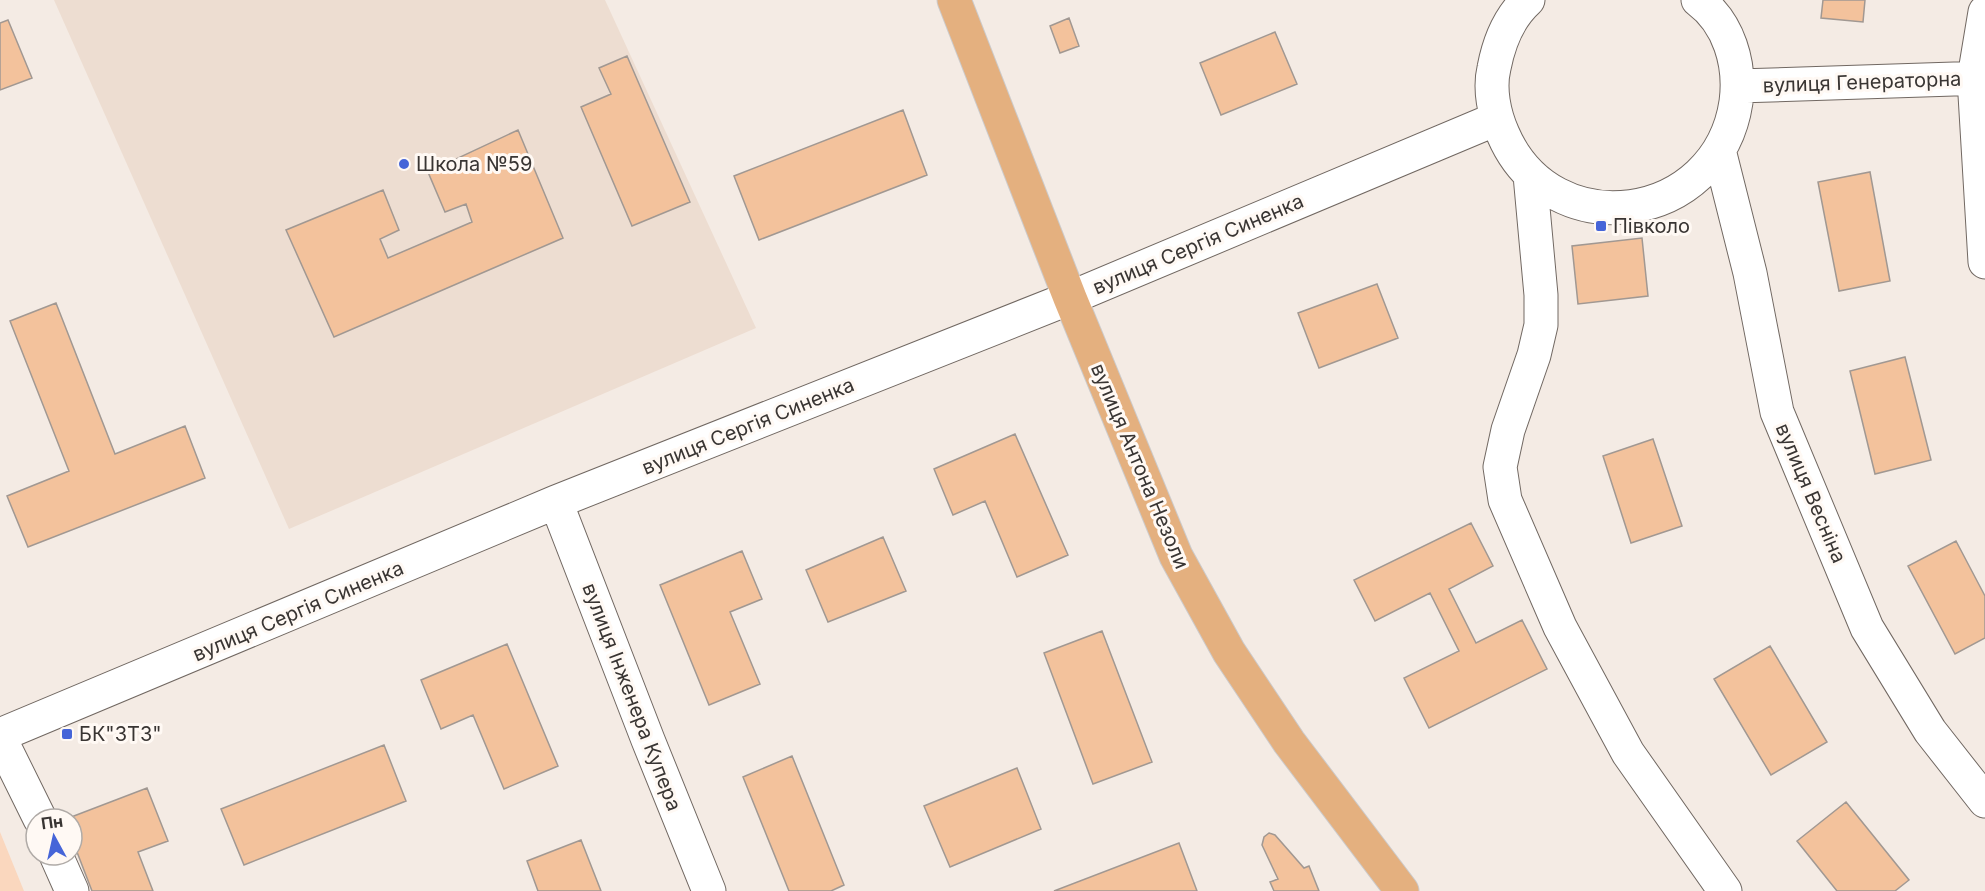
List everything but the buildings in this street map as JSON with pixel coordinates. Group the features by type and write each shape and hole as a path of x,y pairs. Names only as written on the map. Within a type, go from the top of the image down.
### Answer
{"main road":[{"name":"вулиця Антона Незоли","path":"954,0 1070,298 1176,556 1229,652 1289,742 1402,891"}],"street":[{"path":"1528,0 1519,8 1500,42 1491,80 1496,119 1509,149 1530,175 1560,196 1594,207 1631,208 1666,198 1696,178 1719,150 1733,119 1738,86 1733,51 1718,19 1704,2"},
{"path":"1985,12 1980,78 1985,262"},
{"name":"вулиця Генераторна","path":"1738,86 1980,78"},
{"name":"вулиця Сергія Синенка","path":"0,736 556,502 1070,298 1496,119"},
{"name":"вулиця Весніна","path":"1719,150 1750,273 1777,412 1867,628 1930,731 1985,801"},
{"path":"1530,175 1541,295 1541,325 1534,355 1508,430 1500,467 1504,500 1560,627 1628,753 1725,891"},
{"name":"вулиця Інженера Купера","path":"556,502 648,740 710,891"},
{"path":"0,736 34,807"},
{"path":"61,867 72,891"}],"shaded area":[{"name":"Школа №59","path":"54,0 605,0 756,328 289,529"},
{"path":"0,832 24,891 0,891"}],"place":[{"name":"Школа №59","path":"404,164"},
{"name":"Півколо","path":"1601,226"},
{"name":"БК\"ЗТЗ\"","path":"67,734"}]}
